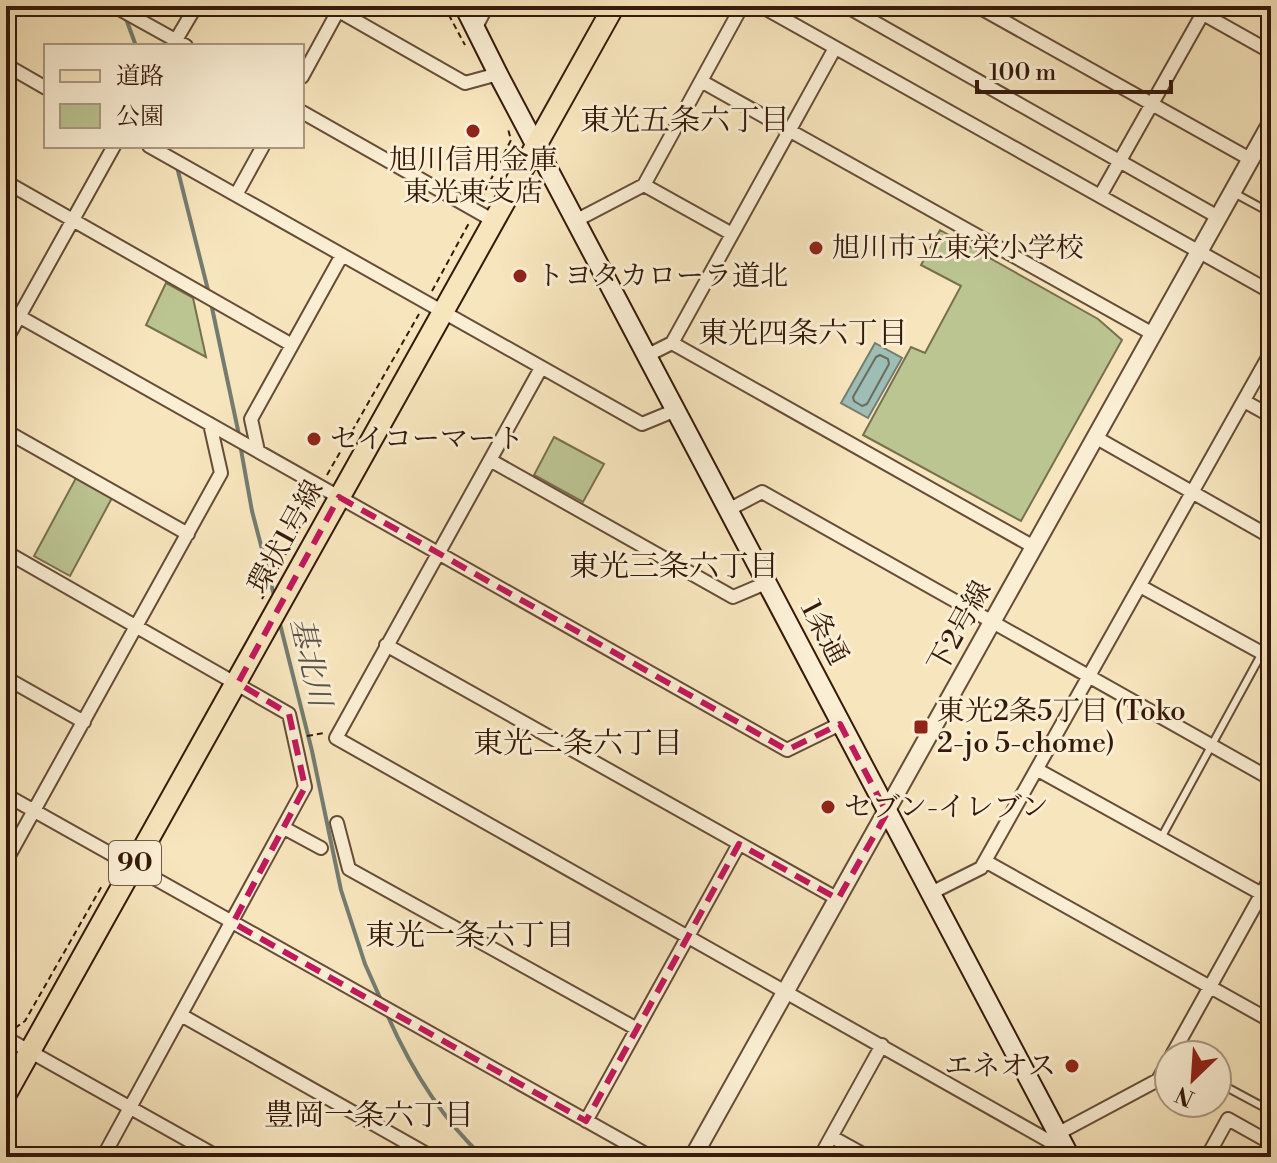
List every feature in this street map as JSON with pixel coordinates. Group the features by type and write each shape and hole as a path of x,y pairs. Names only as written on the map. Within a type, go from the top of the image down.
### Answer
{"main road":[{"name":"1条通","path":"464,6 840,724 1068,1150"},
{"name":"環状1号線","path":"6,1094 614,6"}],"street":[{"path":"114,6 178,44 196,6"},
{"path":"476,27 487,6"},
{"path":"577,220 644,185 742,6"},
{"path":"761,6 1271,292"},
{"path":"846,6 1218,217"},
{"path":"977,6 1250,159"},
{"path":"1189,6 1205,10 1271,52"},
{"path":"304,73 334,8 465,83 498,74"},
{"path":"1100,196 1205,10"},
{"path":"648,355 672,343 835,48"},
{"path":"6,65 44,87"},
{"path":"701,81 1153,334"},
{"path":"304,113 494,221"},
{"name":"下2号線","path":"693,1157 1271,123"},
{"path":"6,340 113,148"},
{"path":"153,148 642,424 676,410"},
{"path":"236,195 262,148"},
{"path":"6,182 292,345"},
{"path":"644,185 732,234"},
{"path":"252,448 251,419 342,255"},
{"path":"6,309 787,750 840,724"},
{"path":"672,343 1034,547"},
{"path":"931,893 981,868 1271,352"},
{"path":"541,368 336,738 1068,1150 1153,1084"},
{"path":"1244,401 1271,416"},
{"path":"6,861 221,473 210,424"},
{"path":"6,431 188,534"},
{"path":"1095,437 1271,537"},
{"path":"490,460 733,597 766,583"},
{"path":"728,510 762,492 1271,779"},
{"path":"6,552 289,714 305,787 103,1157"},
{"path":"1140,586 1266,656"},
{"path":"386,645 838,899"},
{"path":"6,678 84,722"},
{"path":"1038,770 1266,897"},
{"path":"6,795 651,1157"},
{"path":"337,823 349,869 637,1029"},
{"path":"284,828 321,848"},
{"path":"586,1121 739,844"},
{"path":"985,861 1271,1021"},
{"path":"1181,1039 1266,897 1271,877"},
{"path":"181,1015 432,1157"},
{"path":"7,1038 218,1157"},
{"path":"820,1157 882,1045"},
{"path":"1207,1157 1228,1119 1271,1143"},
{"path":"832,1137 868,1157"}],"lane":[{"path":"1232,192 1271,213"},
{"path":"1161,838 1211,745 1266,656"},
{"path":"1233,1091 1271,1111"}],"path":[{"path":"257,608 276,574"},
{"path":"301,737 316,734"},
{"path":"7,1038 13,1029 25,1021 102,885"}],"highlighted area":[{"path":"339,497 787,750 840,724 887,813 838,899 739,844 586,1121 233,923 305,787 289,714 238,683"}],"green space":[{"path":"940,230 1098,319 1122,340 1021,521 863,435 911,347 925,353 961,286 921,265"},
{"path":"166,283 193,298 206,357 146,325"},
{"path":"554,437 604,464 583,502 534,475"},
{"path":"76,478 112,498 70,576 34,556"}],"water":[{"path":"875,343 902,358 868,418 841,403"}],"waterway":[{"name":"基北川","path":"125,16 135,44"},
{"name":"基北川","path":"177,167 209,294"},
{"name":"基北川","path":"211,303 239,435"},
{"name":"基北川","path":"240,444 252,511 275,599"},
{"name":"基北川","path":"279,620 312,751 341,890 365,964 381,1000"},
{"name":"基北川","path":"386,1012 427,1090 453,1125 483,1157"}],"place":[{"name":"旭川信用金庫 東光東支店","path":"473,131"},
{"name":"旭川市立東栄小学校","path":"816,248"},
{"name":"トヨタカローラ道北","path":"520,276"},
{"name":"セイコーマート","path":"314,439"},
{"name":"東光2条5丁目 (Toko 2-jo 5-chome)","path":"921,727"},
{"name":"セブン-イレブン","path":"828,807"},
{"name":"エネオス","path":"1072,1066"}],"district":[{"name":"東光五条六丁目","path":"685,121"},
{"name":"東光四条六丁目","path":"803,334"},
{"name":"東光三条六丁目","path":"674,567"},
{"name":"東光二条六丁目","path":"578,744"},
{"name":"東光一条六丁目","path":"470,936"},
{"name":"豊岡一条六丁目","path":"369,1116"}]}
